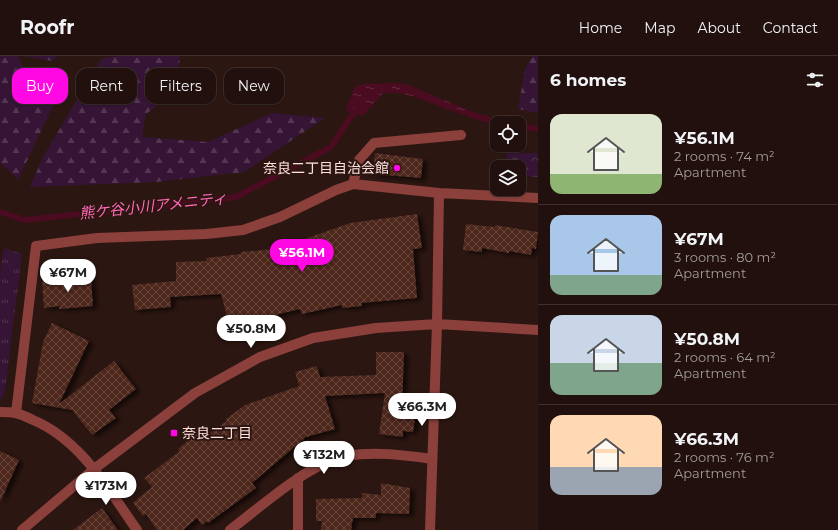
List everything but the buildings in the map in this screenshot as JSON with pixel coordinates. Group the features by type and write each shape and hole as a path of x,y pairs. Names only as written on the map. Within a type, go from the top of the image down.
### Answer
{"street":[{"path":"353,184 359,160 374,143 461,135"},
{"path":"16,413 36,246 96,238 206,234 243,230 280,217 336,190 353,184 440,193 538,198"},
{"path":"430,530 438,324 440,193"},
{"path":"22,530 94,469 195,393 260,357 313,338 376,328 438,324 538,330"},
{"path":"0,412 16,413 42,424 59,434 94,469 137,530"},
{"path":"230,530 298,478 319,466 346,456 387,453 432,459"},
{"path":"298,478 298,530"}],"green space":[{"path":"0,56 18,56 23,68 12,68 12,104 54,104 18,180 0,162"},
{"path":"24,56 58,56 52,61"},
{"path":"119,56 180,56 179,68 145,68 145,104 159,104 146,114 142,137 208,142 272,113 325,118 244,172 156,182 30,187 43,157 76,102 76,104 137,104 137,68 96,68 102,58"},
{"path":"532,56 538,56 538,113 518,109 525,69"},
{"path":"506,153 538,153 538,177 526,176 526,160 508,160"},
{"path":"4,248 22,254 6,383 3,398 0,399 0,272"}],"water":[{"path":"399,83 411,86 470,111 475,114 474,118 417,98 397,93 383,93 363,116 349,112 346,109 355,87 363,84"}],"waterway":[{"name":"熊ケ谷小川アメニティ","path":"0,212 25,220 236,197 331,147 350,118 359,108"},
{"name":"熊ケ谷小川アメニティ","path":"469,114 490,120"},
{"name":"熊ケ谷小川アメニティ","path":"526,127 538,129"}],"place":[{"name":"奈良二丁目自治会館","path":"397,168"},
{"name":"奈良二丁目","path":"174,433"}]}
